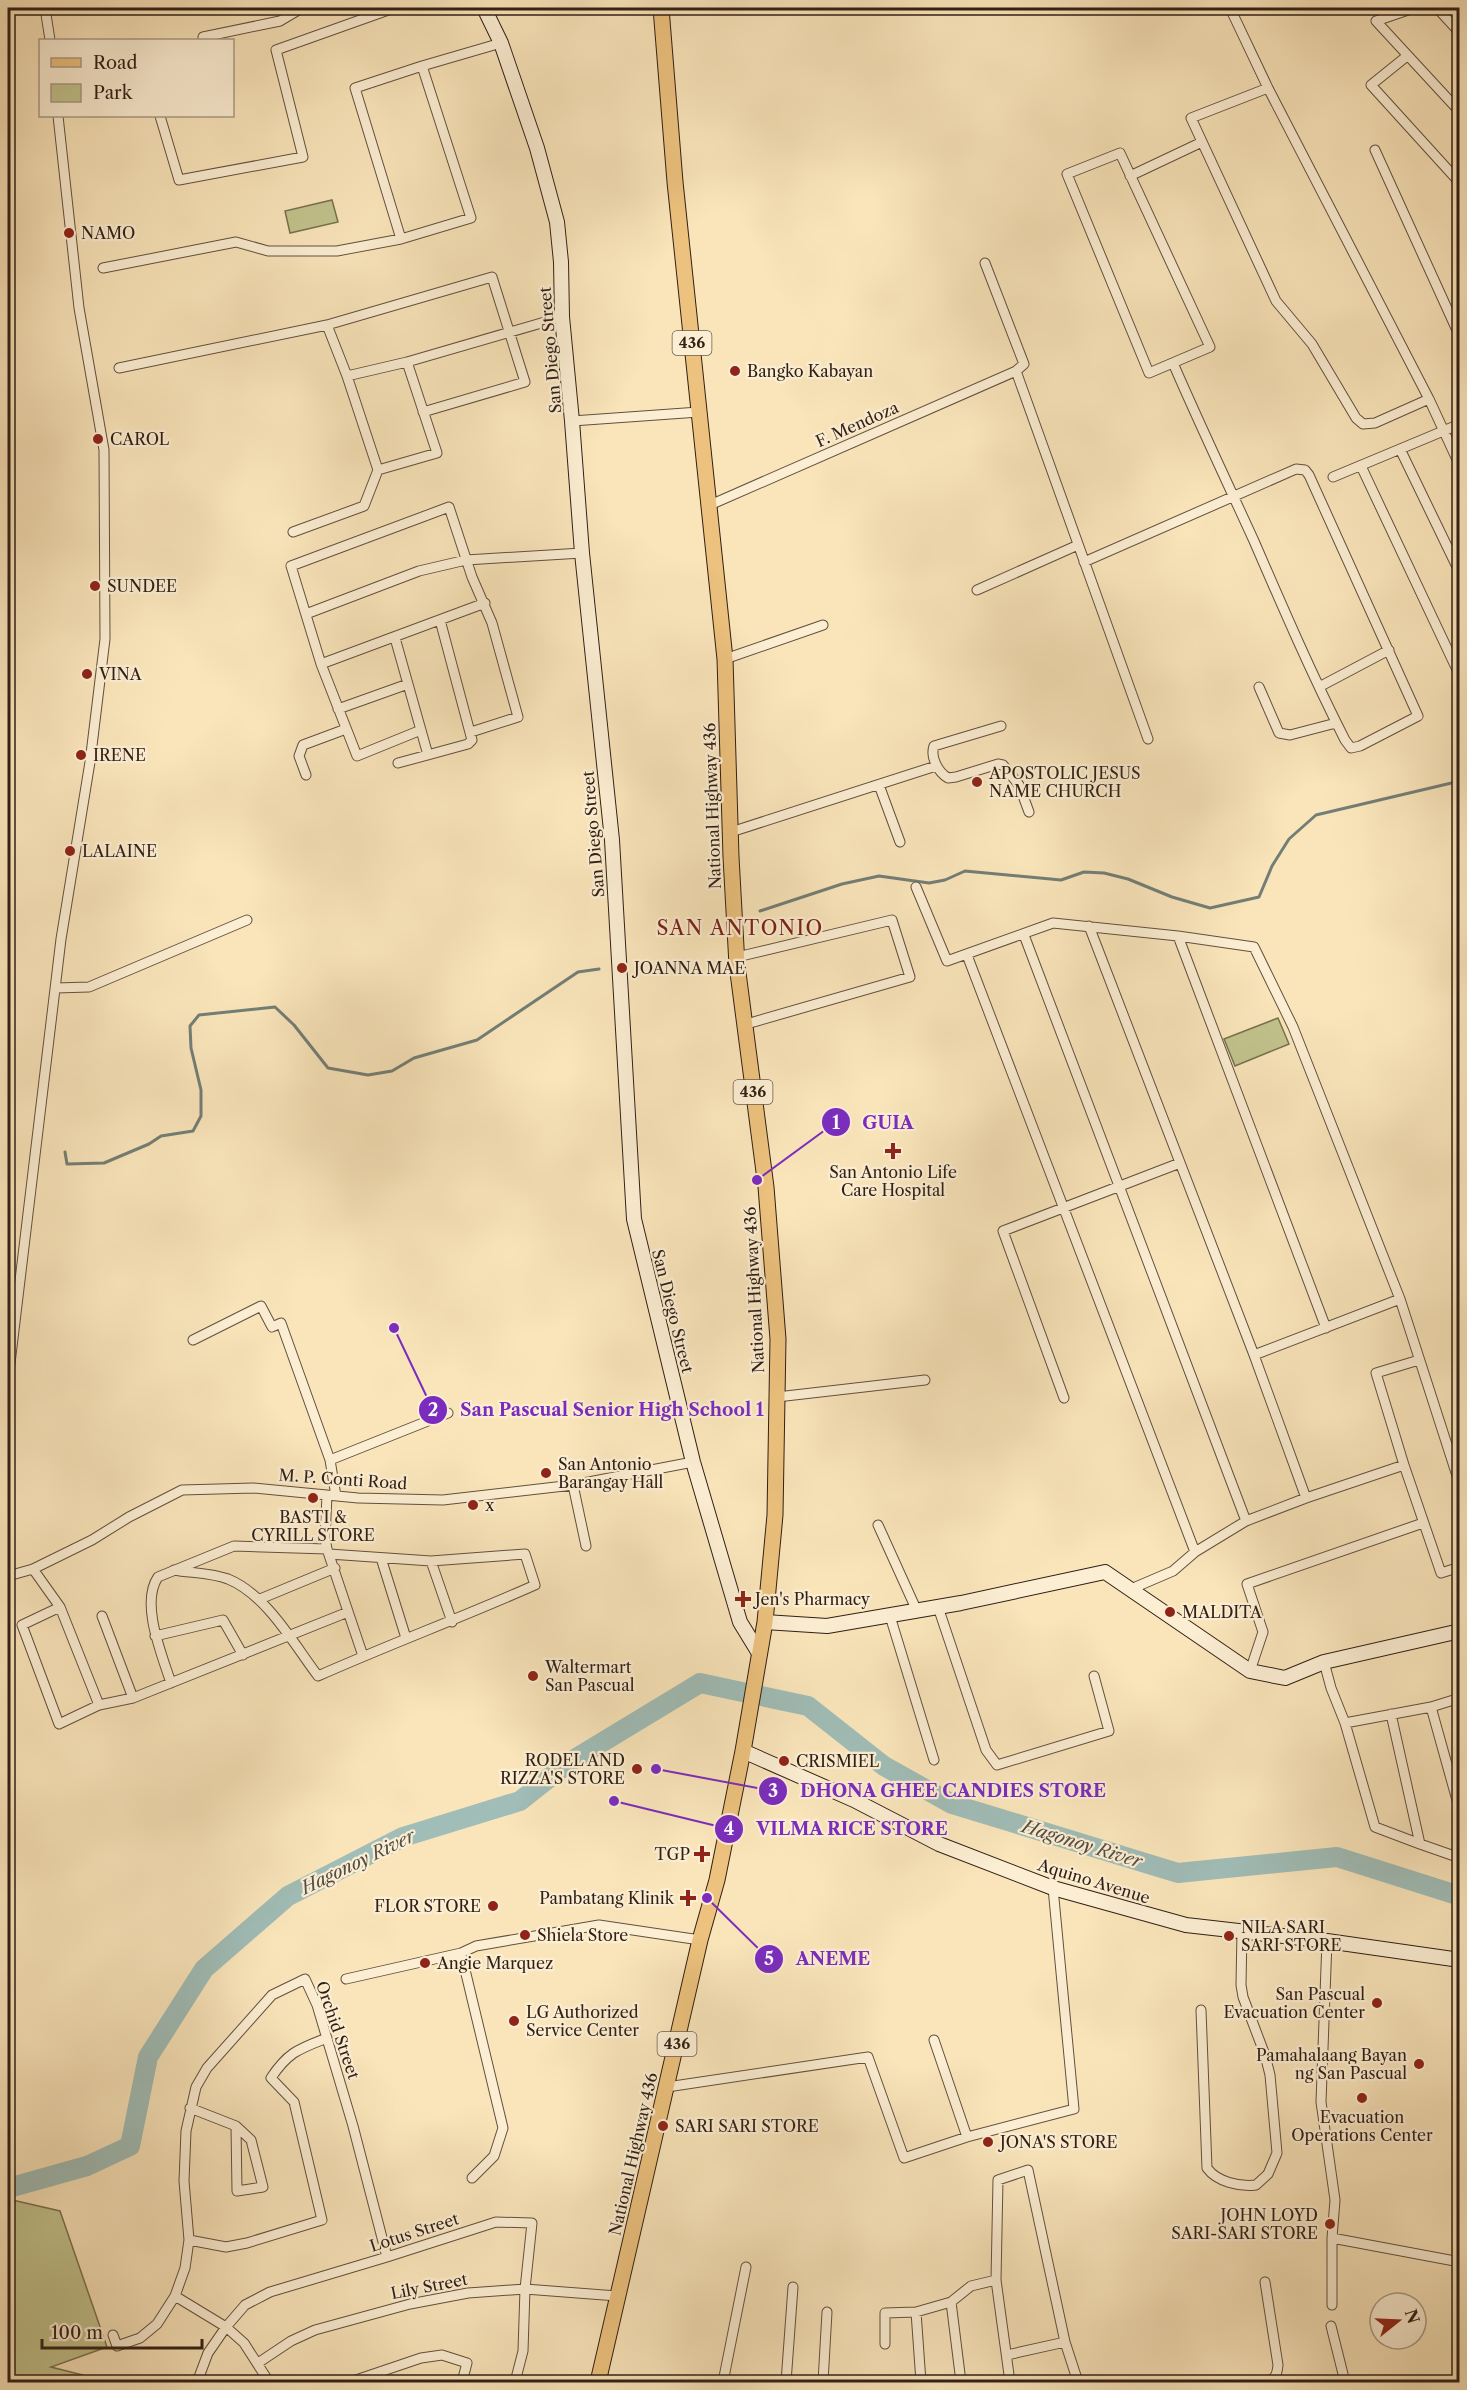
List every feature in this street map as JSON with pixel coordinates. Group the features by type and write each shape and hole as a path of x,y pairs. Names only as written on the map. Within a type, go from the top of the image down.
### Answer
{"main road":[{"name":"National Highway 436","path":"598,2382 700,1940 717,1880 743,1751 749,1705 765,1622 775,1515 778,1339 766,1187 743,1026 737,957 725,659 675,182 661,8"}],"street":[{"path":"45,8 50,39"},
{"path":"203,37 280,21 302,8"},
{"path":"160,117 179,180 303,157 276,50 394,8"},
{"name":"San Diego Street","path":"484,8 501,43 537,148 557,222 561,262 562,316 582,553 612,840 634,1219 693,1462 740,1622 759,1653"},
{"path":"1230,8 1268,88 1429,399 1460,466"},
{"path":"1414,8 1376,21 1460,112"},
{"path":"1437,8 1460,33"},
{"path":"401,239 355,88 501,43"},
{"path":"1407,56 1371,85 1460,183"},
{"path":"103,268 236,242 268,251 337,252 401,239 471,218 422,66"},
{"path":"1268,88 1191,118 1276,301 1312,344 1356,418 1363,424 1375,423 1429,399"},
{"path":"8,1380 61,939 90,762 105,639 104,450 79,308 58,117"},
{"path":"1130,176 1202,142"},
{"path":"1375,150 1460,336"},
{"path":"1120,153 1130,176 1210,347 1149,373 1067,174 1120,153"},
{"path":"985,263 1024,364 1016,371 1148,739"},
{"path":"119,368 327,325 492,277 525,382 423,412"},
{"path":"347,376 407,362 562,316"},
{"path":"293,532 364,506 378,470 347,376 327,325"},
{"path":"378,470 437,453 407,362"},
{"path":"1084,562 1234,497 1296,469 1305,470 1418,716 1366,744 1351,748 1319,687 1234,497 1173,363"},
{"name":"F. Mendoza","path":"710,505 1016,371"},
{"path":"572,421 699,412"},
{"path":"1333,477 1460,424"},
{"path":"1400,449 1460,573"},
{"path":"1361,466 1460,676"},
{"path":"421,730 357,756 321,664 291,566 449,507 466,560 485,603 518,717 471,732"},
{"path":"977,590 1078,545"},
{"path":"306,614 419,571 466,560 582,553"},
{"path":"321,664 485,603"},
{"path":"398,764 468,744 472,740 440,620"},
{"path":"725,659 823,625"},
{"path":"395,638 428,755"},
{"path":"1319,687 1389,650"},
{"path":"339,709 408,684"},
{"path":"1259,687 1279,733 1290,735 1336,723"},
{"path":"1001,726 934,746 932,753 936,766 948,778 998,764 1003,765 1019,785 1029,812"},
{"path":"306,775 299,756 303,745 346,729"},
{"path":"731,832 936,766"},
{"path":"879,785 900,842"},
{"path":"915,887 947,961 1053,923 1178,936 1254,947 1293,1027 1400,1299 1460,1485"},
{"path":"56,988 89,987 247,920"},
{"path":"737,957 892,920 910,977 743,1026"},
{"path":"1089,926 1254,1355 1306,1498"},
{"path":"1024,935 1246,1521"},
{"path":"1178,936 1326,1328"},
{"path":"967,955 1195,1552"},
{"path":"1064,1398 1004,1232 1180,1163"},
{"path":"1254,1355 1400,1299"},
{"path":"194,1340 261,1306 272,1327 281,1323 330,1460 331,1496 325,1538 363,1656"},
{"path":"1419,1360 1376,1373 1404,1465 1441,1573 1460,1567"},
{"path":"777,1397 925,1380"},
{"path":"330,1460 448,1413"},
{"name":"M. P. Conti Road","path":"8,1576 33,1569 93,1540 129,1517 182,1490 253,1488 331,1496 443,1500 573,1485 693,1462"},
{"path":"1131,1589 1173,1571 1195,1552 1246,1521 1404,1465"},
{"path":"573,1485 586,1546"},
{"path":"1250,1671 1263,1632 1247,1584 1423,1523"},
{"path":"878,1526 917,1611"},
{"path":"171,1683 155,1636 151,1592 153,1584 158,1577 174,1570 234,1546 431,1561 525,1554 535,1585 452,1622 406,1638 318,1676 260,1599 243,1586 226,1578 174,1570"},
{"path":"381,1558 406,1638"},
{"path":"431,1561 452,1622"},
{"path":"260,1599 334,1568"},
{"path":"33,1569 60,1607 99,1705"},
{"path":"765,1622 827,1626 938,1607 1105,1572 1250,1671 1285,1678 1324,1662 1460,1631"},
{"path":"60,1607 22,1625 59,1724 99,1705 133,1698 348,1612"},
{"path":"938,1607 986,1750 997,1766 1109,1731 1094,1676"},
{"path":"102,1616 133,1698"},
{"path":"890,1616 934,1760"},
{"path":"155,1636 223,1620 243,1655"},
{"path":"1324,1662 1331,1688 1345,1723 1375,1827 1460,1858"},
{"path":"1345,1723 1431,1707 1460,1698"},
{"path":"1431,1707 1460,1811"},
{"path":"1391,1714 1420,1844"},
{"name":"Aquino Avenue","path":"743,1751 854,1800 939,1844 1053,1888 1186,1925 1327,1941 1460,1960"},
{"path":"667,2087 868,2057 904,2158 967,2137 1074,2109 1053,1888"},
{"path":"346,1979 461,1953 476,1946 599,1925 700,1940"},
{"path":"1201,2010 1207,2168 1212,2174 1240,2187 1256,2186 1268,2174 1277,2153 1270,2075 1241,1985 1242,1931"},
{"path":"1327,1941 1320,2102 1335,2200 1332,2238 1332,2305"},
{"path":"461,1953 503,2128 494,2156 472,2178"},
{"name":"Orchid Street","path":"113,2335 117,2346 140,2338 157,2324 175,2296 184,2268 189,2240 184,2181 186,2132 196,2087 207,2068 272,1995 305,1978 318,2005 353,2126 387,2257"},
{"path":"189,2240 225,2247 247,2243 322,2220 294,2102 271,2078 283,2060 300,2049 327,2038"},
{"path":"934,2040 967,2137"},
{"path":"190,2108 236,2126 251,2140 263,2187 237,2191 236,2126"},
{"path":"1010,2382 996,2280 998,2181 1028,2170 1065,2342 1078,2382"},
{"name":"Lotus Street","path":"194,2382 199,2377 207,2354 245,2305 270,2292 496,2222 532,2223 525,2289 523,2351 515,2382"},
{"path":"1332,2238 1460,2262"},
{"path":"723,2382 746,2267"},
{"path":"885,2343 885,2313 916,2312 951,2302 971,2286 996,2280"},
{"path":"1265,2282 1278,2365 1277,2375 1265,2382"},
{"path":"786,2382 793,2287"},
{"name":"Lily Street","path":"258,2363 291,2341 315,2330 399,2306 468,2293 525,2289 617,2296"},
{"path":"175,2296 226,2327 244,2343 270,2382"},
{"path":"951,2302 961,2382"},
{"path":"823,2382 827,2312"},
{"path":"916,2312 921,2382"},
{"path":"1331,2326 1346,2382"},
{"path":"1007,2355 1065,2342"},
{"path":"350,2382 421,2358 442,2355 467,2363 462,2382"}],"green space":[{"path":"332,200 338,222 290,233 285,211"},
{"path":"1278,1018 1289,1044 1235,1066 1224,1039"},
{"path":"8,2199 60,2211 107,2347 51,2367 91,2377 90,2382 8,2382"}],"waterway":[{"path":"760,911 842,884 879,876 929,883 945,880 965,871 1061,880 1084,872 1104,873 1128,879 1172,897 1210,908 1259,897 1272,866 1289,839 1316,815 1460,781"},
{"path":"65,1152 67,1164 104,1163 149,1144 161,1136 193,1131 201,1116 201,1090 191,1048 190,1026 199,1015 275,1007 294,1025 328,1068 368,1075 392,1071 414,1058 477,1040 578,972 599,969"},
{"name":"Hagonoy River","path":"8,2183 12,2187 87,2166 130,2146 148,2057 204,1969 288,1896 403,1837 520,1801 568,1763 700,1683 808,1706 884,1766 952,1804 1178,1873 1337,1857 1460,1896"}],"place":[{"name":"NAMO","path":"69,233"},
{"name":"Bangko Kabayan","path":"735,371"},
{"name":"CAROL","path":"98,439"},
{"name":"SUNDEE","path":"95,586"},
{"name":"VINA","path":"87,674"},
{"name":"IRENE","path":"81,755"},
{"name":"APOSTOLIC JESUS NAME CHURCH","path":"977,782"},
{"name":"LALAINE","path":"70,851"},
{"name":"JOANNA MAE","path":"622,968"},
{"name":"San Antonio Life Care Hospital","path":"893,1151"},
{"name":"GUIA","path":"757,1180"},
{"name":"San Pascual Senior High School 1","path":"394,1328"},
{"name":"San Antonio Barangay Hall","path":"546,1473"},
{"name":"BASTI & CYRILL STORE","path":"313,1498"},
{"name":"x","path":"473,1505"},
{"name":"Jen's Pharmacy","path":"743,1599"},
{"name":"MALDITA","path":"1170,1612"},
{"name":"Waltermart San Pascual","path":"533,1676"},
{"name":"CRISMIEL","path":"784,1761"},
{"name":"RODEL AND RIZZA'S STORE","path":"637,1769"},
{"name":"DHONA GHEE CANDIES STORE","path":"656,1769"},
{"name":"VILMA RICE STORE","path":"614,1801"},
{"name":"TGP","path":"702,1854"},
{"name":"Pambatang Klinik","path":"688,1898"},
{"name":"ANEME","path":"707,1898"},
{"name":"FLOR STORE","path":"493,1906"},
{"name":"Shiela Store","path":"525,1935"},
{"name":"NILA SARI SARI STORE","path":"1229,1936"},
{"name":"Angie Marquez","path":"425,1963"},
{"name":"San Pascual Evacuation Center","path":"1377,2003"},
{"name":"LG Authorized Service Center","path":"514,2021"},
{"name":"Pamahalaang Bayan ng San Pascual","path":"1419,2064"},
{"name":"Evacuation Operations Center","path":"1362,2098"},
{"name":"SARI SARI STORE","path":"663,2126"},
{"name":"JONA'S STORE","path":"988,2142"},
{"name":"JOHN LOYD SARI-SARI STORE","path":"1330,2224"}],"district":[{"name":"SAN ANTONIO","path":"740,928"}]}
